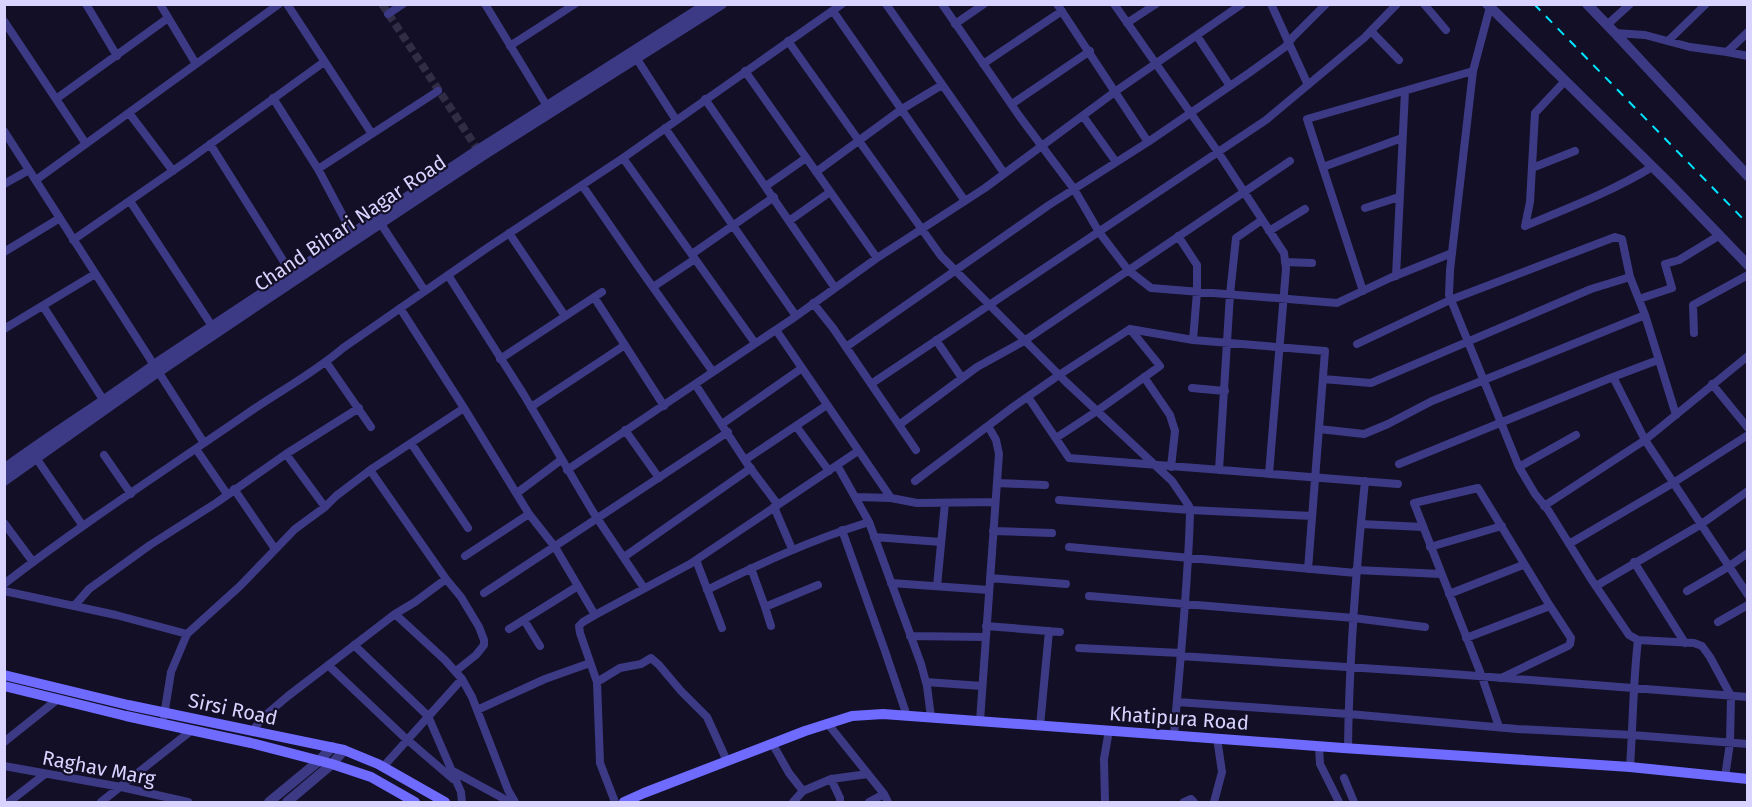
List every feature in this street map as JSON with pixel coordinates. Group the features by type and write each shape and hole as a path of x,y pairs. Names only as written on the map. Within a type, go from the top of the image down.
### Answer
{"main road":[{"name":"Sirsi Road","path":"4,675 163,718 192,730 332,764 371,777 416,802"},
{"name":"Sirsi Road","path":"4,686 58,699 253,731 338,749 384,767 445,802"},
{"name":"Khatipura Road","path":"624,802 772,743 852,716 883,714 1630,766 1748,779"}],"street":[{"path":"86,4 117,56"},
{"path":"160,4 196,64"},
{"path":"36,180 279,4"},
{"path":"287,4 372,134"},
{"path":"388,14 403,4"},
{"path":"485,4 549,109"},
{"path":"510,45 574,4"},
{"name":"Chand Bihari Nagar Road","path":"635,55 707,4"},
{"name":"Chand Bihari Nagar Road","path":"4,470 33,454 156,369 212,327 352,233 635,55 722,4"},
{"path":"4,584 83,526 326,362 509,233 623,158 842,4"},
{"path":"886,4 1004,173"},
{"path":"942,4 1074,189 1099,232 1128,270 1146,285 1155,289 1337,303 1452,253"},
{"path":"955,24 984,4"},
{"path":"1114,4 1218,152 1284,253 1283,298 1269,474"},
{"path":"1127,23 1156,4"},
{"path":"567,470 965,201 1116,91 1242,4"},
{"path":"1271,4 1308,85"},
{"path":"846,347 955,270 1148,142 1285,47 1326,4"},
{"path":"871,384 1266,120 1371,31 1397,4"},
{"path":"1424,4 1446,30"},
{"path":"1587,4 1748,176"},
{"path":"1611,29 1630,4"},
{"path":"1669,40 1706,4"},
{"path":"1489,6 1473,71 1448,286 1450,300 1519,467 1629,636 1638,640 1694,643 1702,646 1731,696 1730,743 1725,777"},
{"path":"1489,6 1748,265"},
{"path":"983,64 1059,8 1090,51 1148,142"},
{"path":"833,11 965,201"},
{"path":"56,99 168,18"},
{"path":"4,21 86,144"},
{"path":"1611,29 1669,40 1690,47 1748,56"},
{"path":"1371,31 1399,60"},
{"path":"1727,52 1748,32"},
{"path":"1197,36 1230,86"},
{"path":"788,41 941,256 1059,375 1172,481 1189,506 1186,603 1174,735"},
{"path":"1012,104 1090,51"},
{"path":"635,55 676,120"},
{"path":"73,240 324,62"},
{"path":"746,71 878,258"},
{"path":"1363,291 1307,119 1473,71"},
{"path":"1565,81 1535,113 1530,202 1525,226 1636,177 1652,167"},
{"path":"816,172 902,109 942,85"},
{"path":"318,169 438,91"},
{"path":"1396,276 1405,91"},
{"path":"273,98 318,169 352,233"},
{"path":"705,99 835,288"},
{"name":"Chand Bihari Nagar Road","path":"4,481 33,454 104,401 381,224 549,109"},
{"path":"129,113 173,171"},
{"path":"1083,116 1116,162"},
{"path":"665,128 796,316"},
{"path":"4,131 204,443"},
{"path":"1323,167 1402,138"},
{"path":"210,144 291,273"},
{"path":"1532,168 1575,151"},
{"path":"623,158 755,343"},
{"path":"766,186 806,158"},
{"path":"899,425 977,367 1024,340 1290,161"},
{"path":"4,184 29,170"},
{"path":"582,185 713,372"},
{"path":"789,221 830,192"},
{"path":"652,287 774,197"},
{"path":"1365,208 1399,197"},
{"path":"130,201 212,327"},
{"path":"1269,231 1305,209"},
{"path":"4,252 60,218"},
{"path":"1219,470 1230,294 1236,238 1262,220"},
{"path":"381,224 424,291"},
{"path":"509,233 565,316"},
{"path":"1639,299 1672,288 1665,264 1679,260 1720,235"},
{"path":"1178,236 1197,265 1193,340"},
{"path":"1357,344 1450,300 1615,237 1622,239 1630,277 1645,315 1676,415"},
{"path":"1285,262 1312,263"},
{"path":"4,329 95,274"},
{"path":"448,275 597,518 644,588"},
{"path":"1694,333 1693,305 1748,275"},
{"path":"1323,379 1371,383 1591,289 1630,277"},
{"path":"500,359 602,292"},
{"path":"594,297 664,406"},
{"path":"813,303 916,450"},
{"path":"44,306 104,401"},
{"path":"400,309 529,514 555,547 595,615"},
{"path":"1319,429 1364,434 1432,401 1645,315"},
{"path":"1056,438 1160,366 1130,329"},
{"path":"915,481 1059,375 1130,329 1227,344 1325,351 1308,569"},
{"path":"776,330 891,498"},
{"path":"936,340 962,378"},
{"path":"531,407 625,345"},
{"path":"1544,506 1645,440 1747,358"},
{"path":"1399,464 1658,360"},
{"path":"326,362 371,427"},
{"path":"722,424 802,368"},
{"path":"1144,377 1170,415 1174,431 1171,466"},
{"path":"1613,377 1645,440 1748,595"},
{"path":"695,384 776,506 792,549"},
{"path":"1713,384 1748,428"},
{"path":"1192,388 1225,392"},
{"path":"1028,397 1069,458 1398,484"},
{"path":"745,460 827,405"},
{"path":"75,605 89,589 150,545 359,408"},
{"path":"163,718 171,672 187,634 240,586 295,529 370,470 464,408"},
{"path":"796,426 829,471"},
{"path":"980,721 997,483 998,446 988,426"},
{"path":"625,430 659,478"},
{"path":"484,593 728,432"},
{"path":"1519,467 1576,435"},
{"path":"1569,544 1673,483 1748,435"},
{"path":"411,443 468,528"},
{"path":"196,448 275,549"},
{"path":"615,802 600,763 597,682 579,626 696,560 858,451"},
{"path":"33,454 83,526"},
{"path":"286,454 325,507"},
{"path":"104,455 131,494"},
{"path":"517,493 561,460"},
{"path":"837,465 869,522 926,682 931,717"},
{"path":"624,557 751,468"},
{"path":"370,470 473,617 484,640 484,645 476,655 456,671"},
{"path":"1348,748 1356,571 1365,481"},
{"path":"997,483 1045,485"},
{"path":"1499,727 1482,677 1414,503 1478,488 1523,564 1571,638 1570,644 1500,678"},
{"path":"1596,586 1700,525 1748,491"},
{"path":"856,497 891,498 917,503 995,502"},
{"path":"1059,500 1312,516"},
{"path":"937,586 945,503"},
{"path":"465,556 529,514"},
{"path":"707,590 792,549 869,522"},
{"path":"4,523 33,562"},
{"path":"1361,524 1423,527"},
{"path":"1430,547 1502,526"},
{"path":"842,530 907,716"},
{"path":"993,531 1052,533"},
{"path":"874,537 941,542"},
{"path":"1068,547 1308,569 1441,574"},
{"path":"1687,591 1748,553"},
{"path":"696,560 722,628"},
{"path":"1634,562 1685,643"},
{"path":"1449,594 1523,564"},
{"path":"751,568 771,626"},
{"path":"990,578 1066,584"},
{"path":"253,731 261,719 328,665 446,579"},
{"path":"891,583 989,590"},
{"path":"765,607 818,585"},
{"path":"509,629 579,586"},
{"path":"4,591 75,605 187,634"},
{"path":"1089,596 1354,618 1425,627"},
{"path":"1718,622 1748,605"},
{"path":"1466,638 1550,606"},
{"path":"395,614 462,679 515,802"},
{"path":"524,620 540,646"},
{"path":"986,626 1060,632"},
{"path":"1040,726 1049,631"},
{"path":"910,636 985,637"},
{"path":"1630,766 1633,689 1638,640"},
{"path":"354,645 428,716 461,792 462,802"},
{"path":"1079,648 1748,697"},
{"path":"597,682 620,668 641,664 651,658 707,717 727,761"},
{"path":"477,710 545,679 590,663"},
{"path":"328,665 407,740 456,781"},
{"path":"384,767 462,679"},
{"path":"926,682 982,686"},
{"path":"4,742 58,699"},
{"path":"1177,702 1748,744"},
{"path":"828,724 888,802"},
{"path":"101,802 192,730"},
{"path":"1105,802 1104,759 1109,730"},
{"path":"1214,802 1222,772 1217,738"},
{"path":"772,743 789,773 803,791"},
{"path":"1319,746 1320,764 1339,802"},
{"path":"269,802 319,761 338,749"},
{"path":"286,802 332,764 338,749"},
{"name":"Raghav Marg","path":"4,766 121,787 188,802"},
{"path":"452,770 510,802"},
{"path":"9,802 45,774"},
{"path":"794,802 803,791 831,779 868,774"},
{"path":"1344,778 1353,802"},
{"path":"831,779 840,802"},
{"path":"869,802 884,794"},
{"path":"1184,802 1191,799 1194,802"}],"tunnel":[{"path":"382,4 480,153"}],"railway":[{"path":"1534,4 1748,224"}]}
